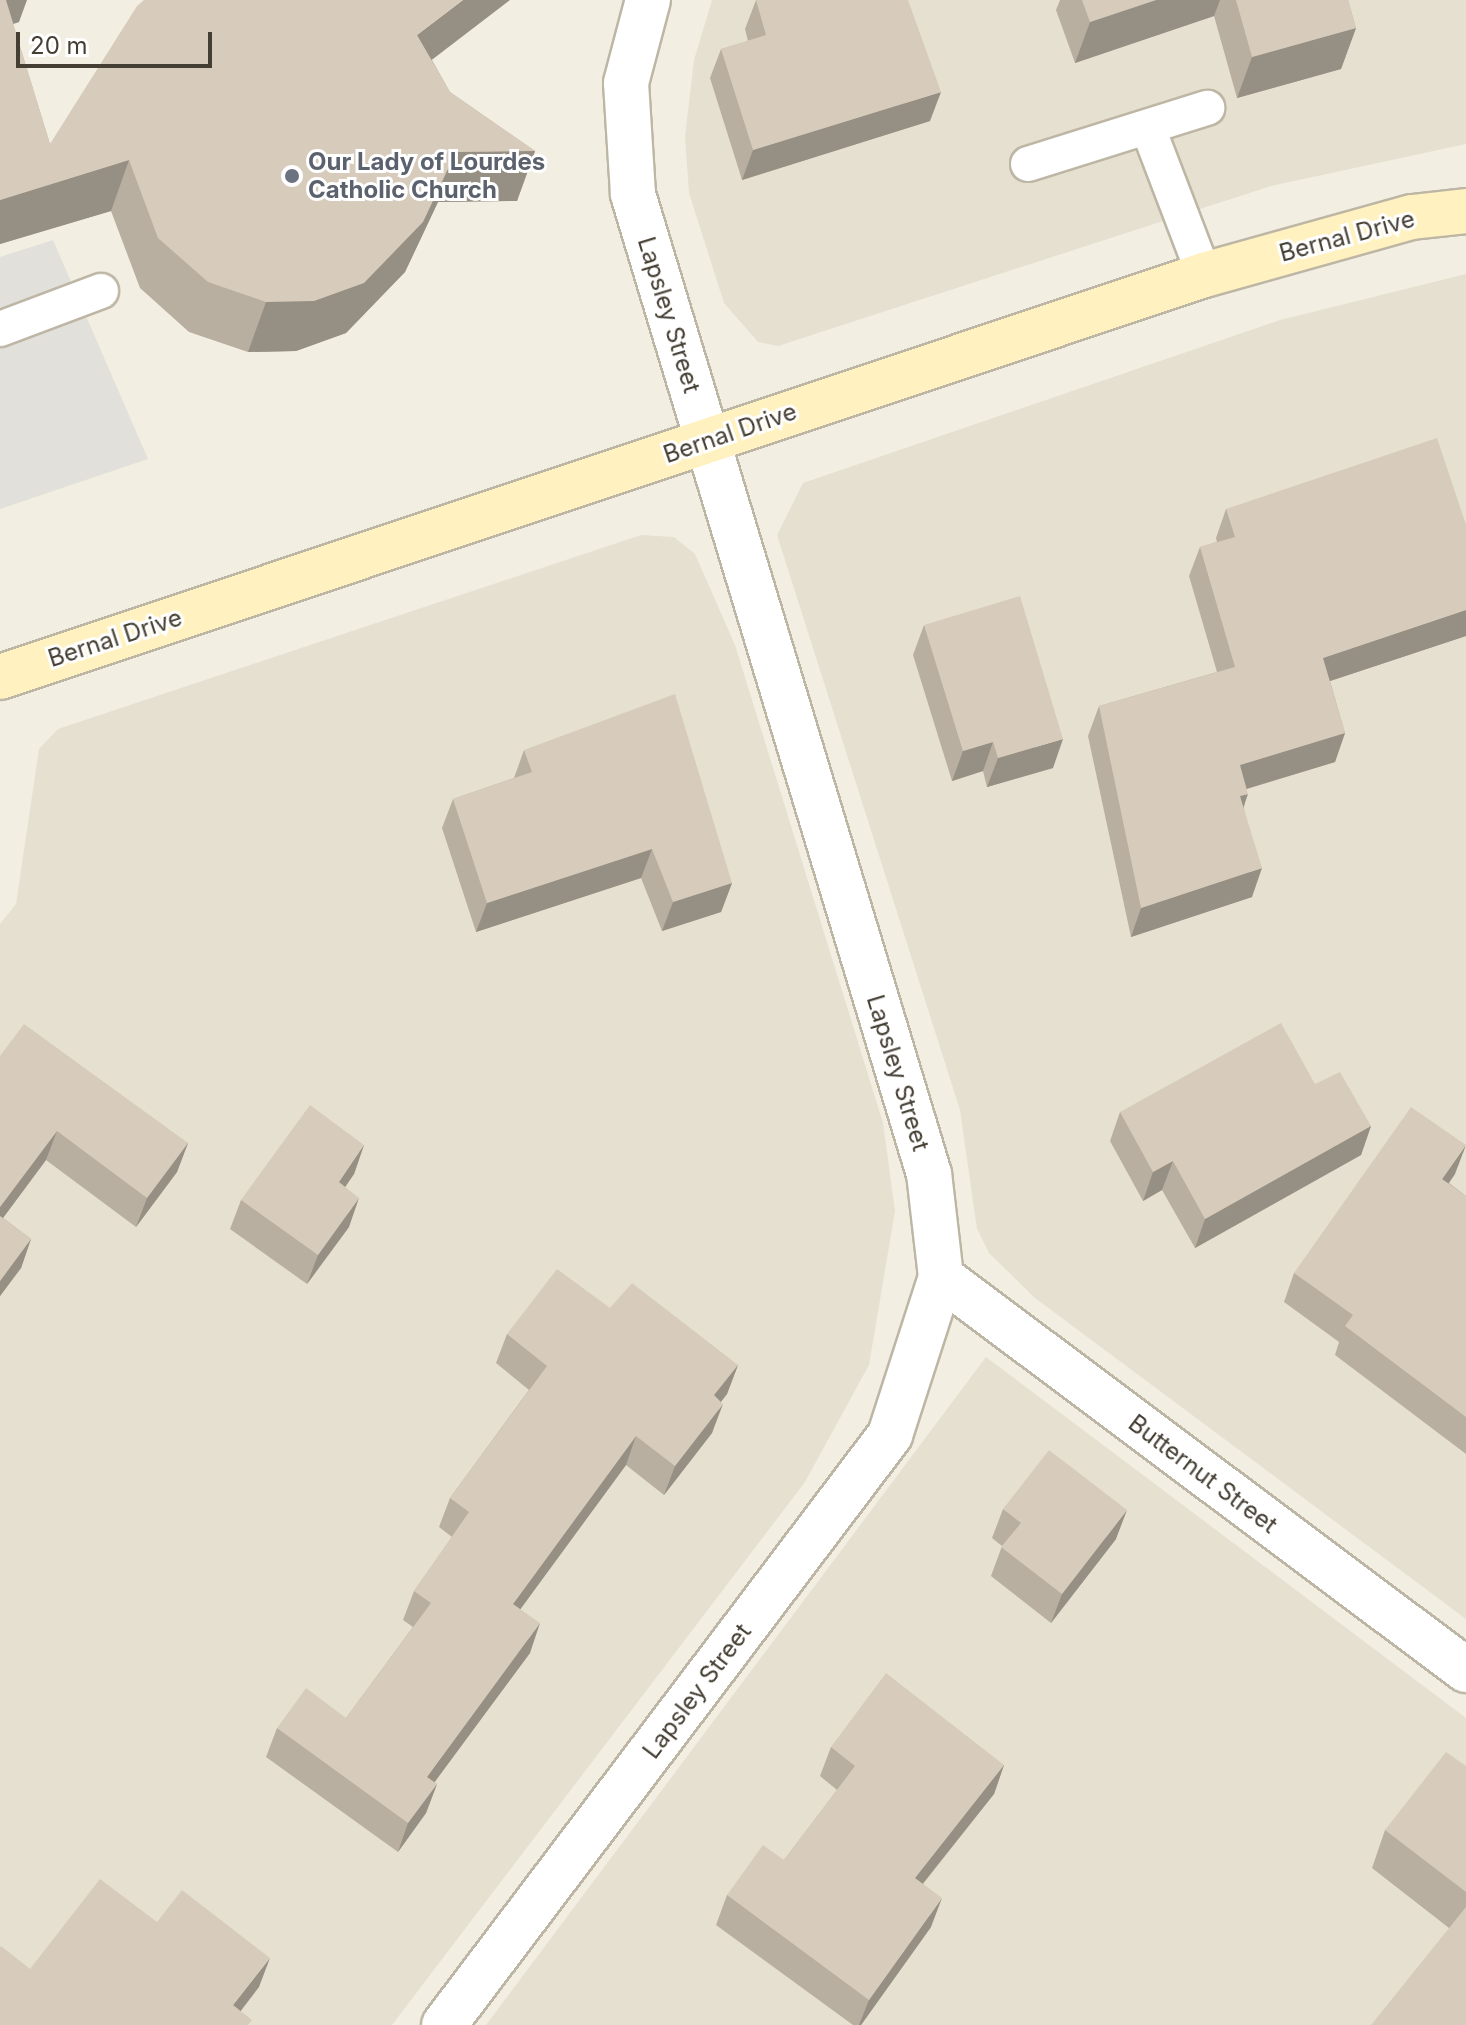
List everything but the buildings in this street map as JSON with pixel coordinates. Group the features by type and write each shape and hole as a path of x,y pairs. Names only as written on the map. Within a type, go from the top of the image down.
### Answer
{"street":[{"name":"Lapsley Street","path":"444,2025 890,1435 941,1277 929,1174 633,194 626,83 648,0"},
{"name":"Bernal Drive","path":"0,677 1204,275 1412,217 1466,211"},
{"name":"Butternut Street","path":"941,1277 1466,1670"}],"lane":[{"path":"1028,164 1207,108"},
{"path":"1148,128 1204,275"},
{"path":"0,329 101,291"}],"shaded area":[{"path":"712,0 1466,0 1466,144 1271,186 778,346 758,342 724,303 689,193 685,137 694,60"},
{"path":"53,240 148,459 0,509 0,257"},
{"path":"1466,274 1466,1619 1035,1298 989,1253 977,1229 960,1110 777,535 803,483 1280,320"},
{"path":"641,535 674,537 695,554 735,645 883,1123 895,1211 869,1365 805,1482 392,2025 0,2025 0,924 16,904 39,749 58,729"},
{"path":"986,1357 1466,1718 1466,2025 486,2025"}],"place":[{"name":"Our Lady of Lourdes Catholic Church","path":"292,176"}]}
